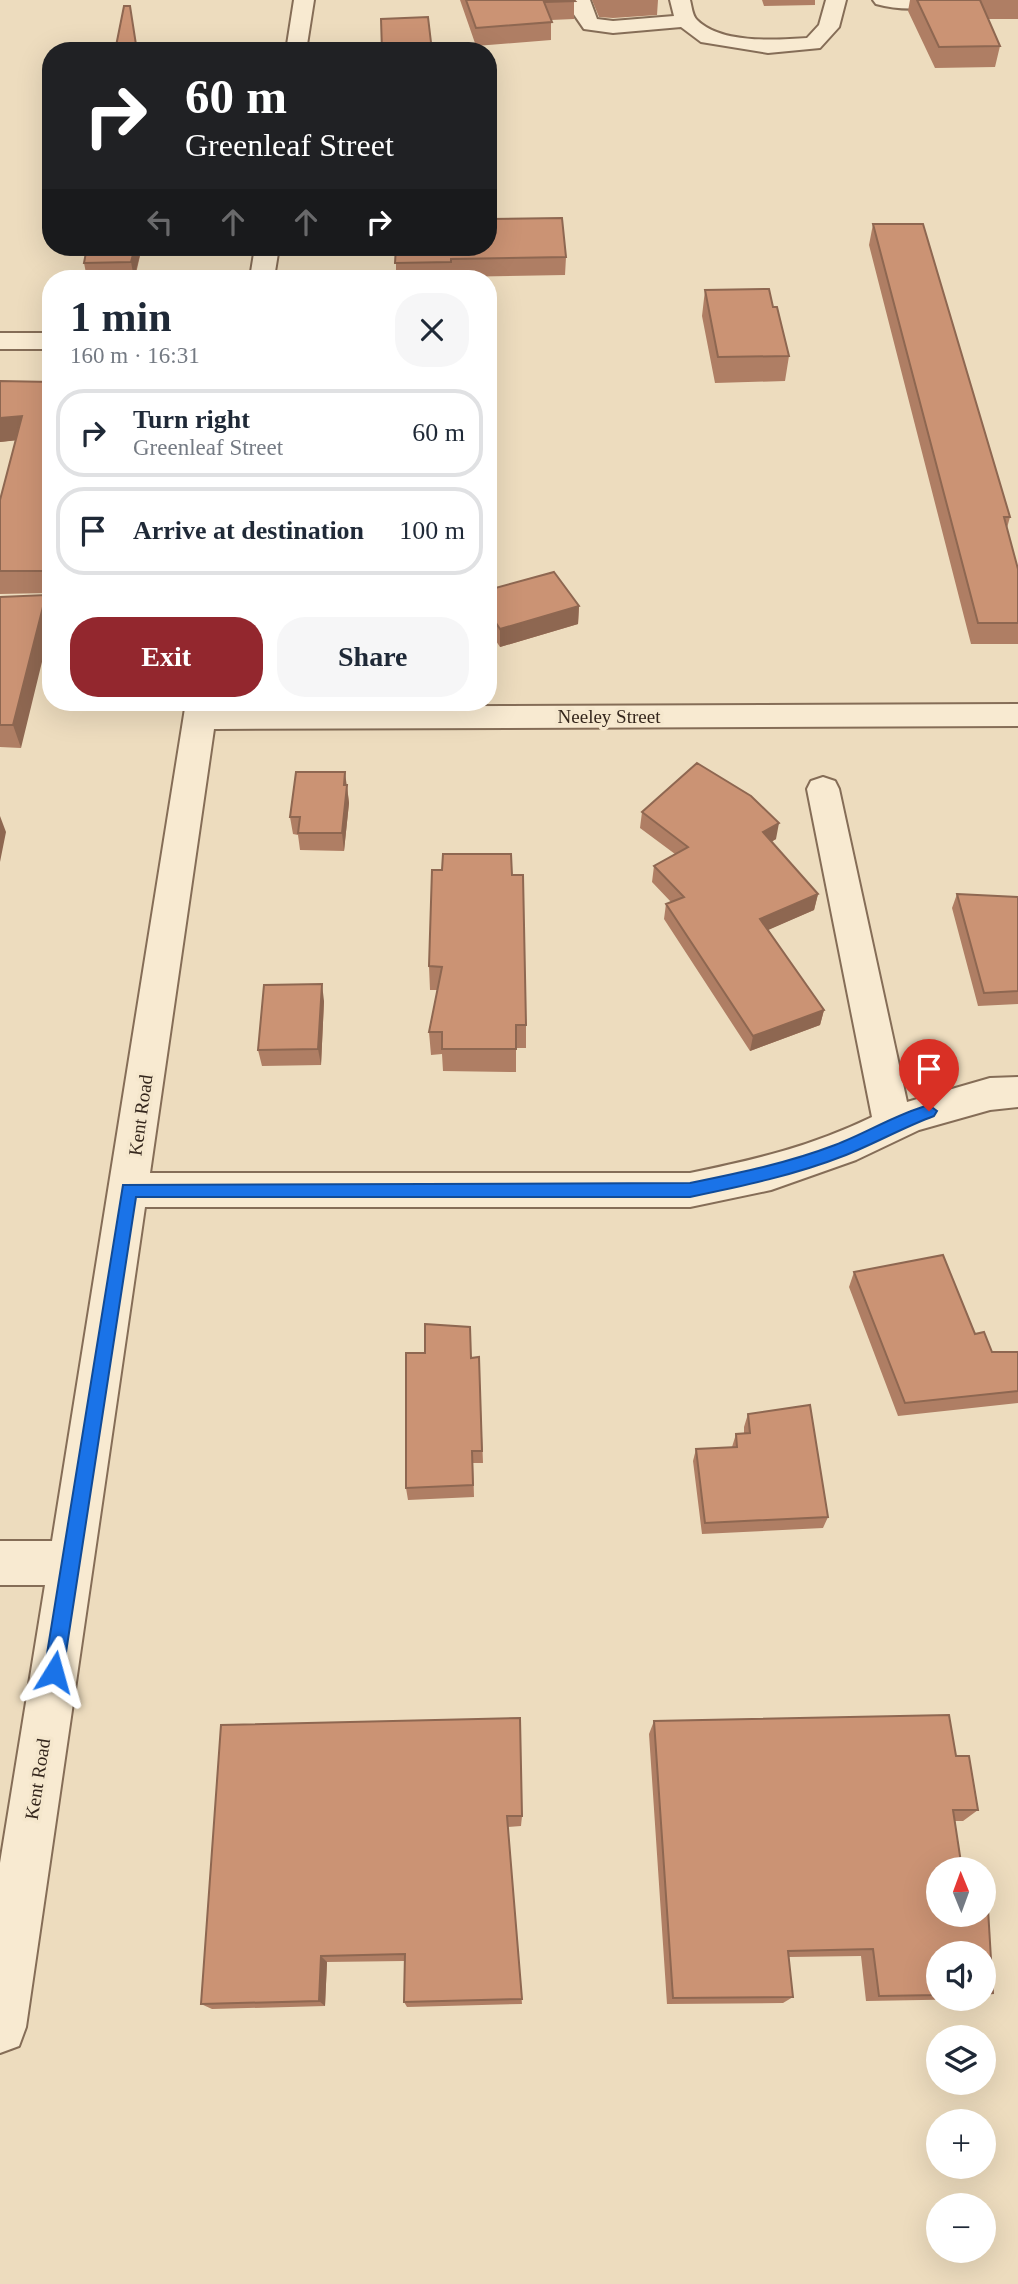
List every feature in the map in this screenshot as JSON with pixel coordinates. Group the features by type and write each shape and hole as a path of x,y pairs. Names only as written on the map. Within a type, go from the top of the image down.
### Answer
{"street":[{"path":"297,42 304,0"},
{"path":"580,0 583,13 591,25 613,27 685,21"},
{"path":"680,0 685,21 708,38 768,47 813,44 829,27 836,0"},
{"path":"883,0 921,4 938,0"},
{"path":"0,341 42,341"},
{"name":"Kent Road","path":"0,2027 201,711"},
{"name":"Neeley Street","path":"364,711 1018,715"},
{"path":"823,789 893,1125"},
{"path":"129,1190 690,1190 771,1173 842,1149 909,1117 990,1094 1018,1092"},
{"path":"0,1563 70,1563"}],"building":[{"path":"466,0 575,1 544,2 552,22 476,28"},
{"path":"917,0 980,0 1000,46 939,47"},
{"path":"124,6 130,6 136,42 117,42"},
{"path":"428,17 431,42 382,42 381,19"},
{"path":"562,218 566,257 395,263 395,256 497,256 497,219"},
{"path":"873,224 923,224 1010,517 1004,517 1018,569 1018,623 978,623"},
{"path":"85,256 133,256 131,262 84,263"},
{"path":"769,289 773,307 777,307 789,356 718,357 705,290"},
{"path":"0,381 42,382 42,571 0,571 0,500 22,416 0,418"},
{"path":"554,572 579,606 500,629 497,624 497,588"},
{"path":"42,595 42,611 13,725 0,725 0,597"},
{"path":"697,763 751,796 779,823 763,832 818,894 760,919 824,1010 753,1036 666,904 684,897 654,866 688,847 642,812"},
{"path":"296,772 345,772 344,785 347,785 342,833 298,833 300,817 290,817"},
{"path":"443,854 511,854 512,875 523,875 526,1025 516,1025 516,1049 442,1049 442,1032 429,1032 442,967 429,966 432,870 442,870"},
{"path":"957,894 1018,897 1018,991 984,993"},
{"path":"322,984 318,1049 258,1050 264,985"},
{"path":"943,1255 975,1334 984,1332 992,1352 1018,1352 1018,1391 905,1403 854,1272"},
{"path":"425,1324 470,1327 471,1358 479,1357 482,1451 472,1451 473,1485 406,1488 406,1353 425,1353"},
{"path":"810,1405 828,1517 705,1523 696,1449 737,1447 736,1434 750,1433 748,1414"},
{"path":"949,1715 956,1756 969,1756 978,1810 953,1810 960,1857 926,1857 926,1927 989,1927 990,1941 926,1941 926,1995 879,1996 873,1949 788,1951 793,1997 673,1998 654,1721"},
{"path":"520,1718 522,1816 507,1816 522,1999 404,2002 405,1954 321,1956 319,2001 201,2004 221,1725"}],"route":[{"path":"54,1672 129,1190 690,1190 771,1173 842,1149 909,1117 929,1111"}]}
